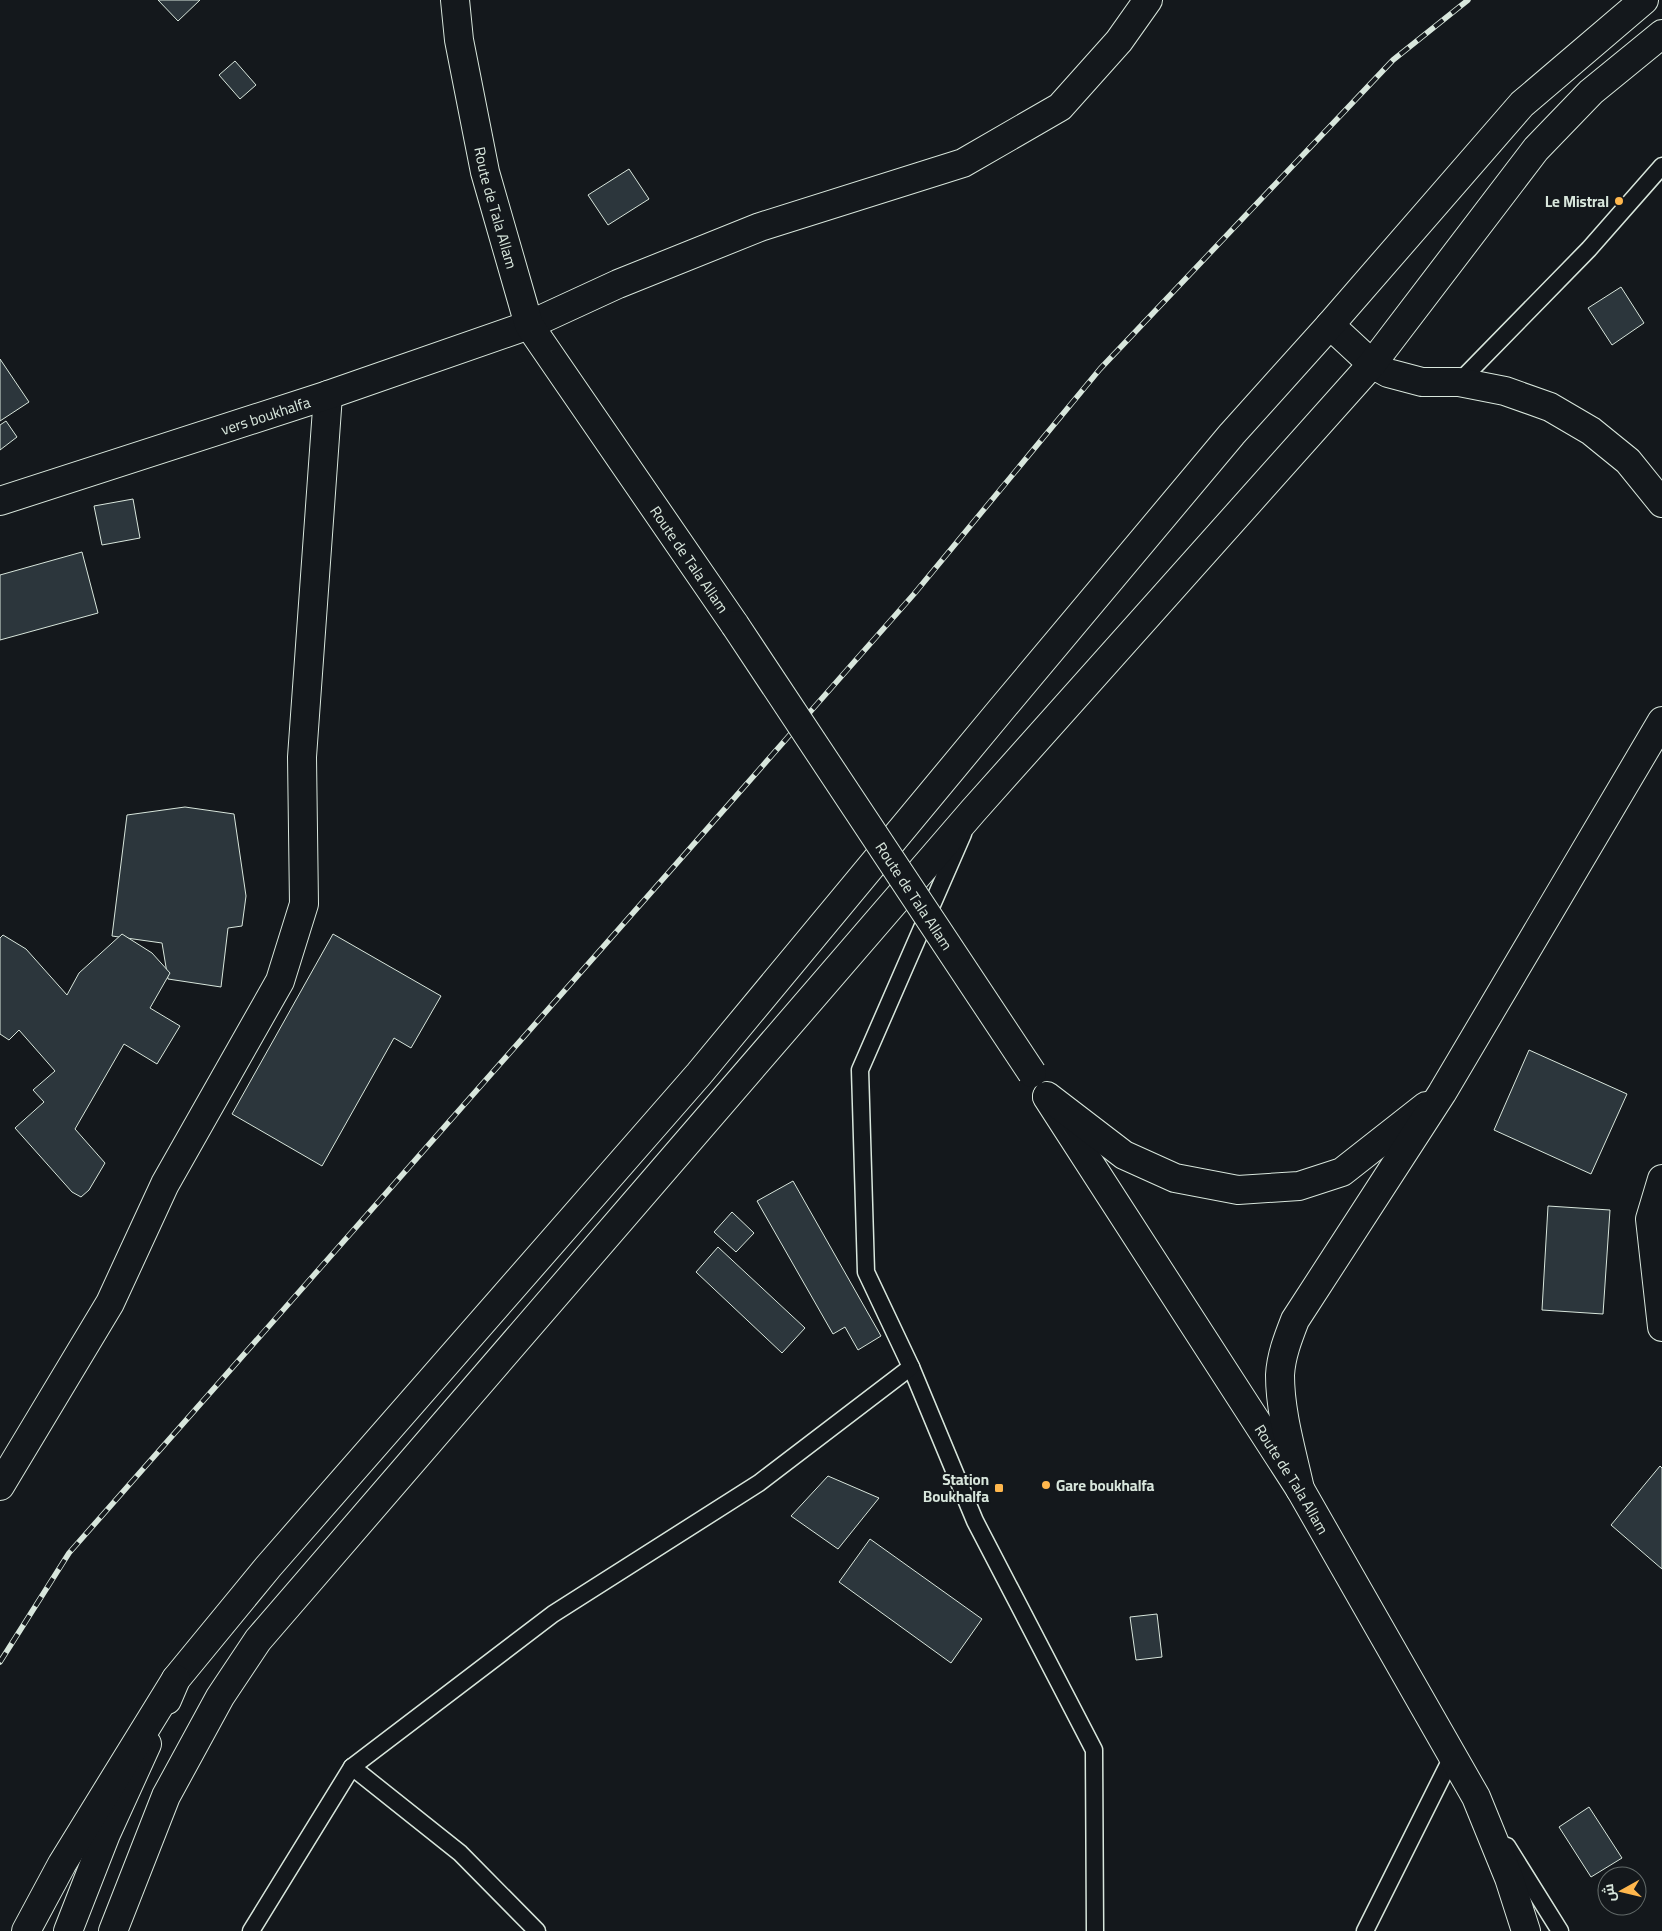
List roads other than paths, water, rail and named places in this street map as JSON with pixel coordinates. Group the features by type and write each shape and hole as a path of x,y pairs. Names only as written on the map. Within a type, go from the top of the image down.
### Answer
{"main road":[{"name":"Route de Tala Allam","path":"455,0 459,40 485,172 529,325 735,625 1032,1072 1300,1489 1476,1797 1509,1878"},
{"name":"vers boukhalfa","path":"0,501 328,395 529,325 618,284 760,227 963,163 1060,107 1119,41 1148,0"},
{"path":"26,1931 62,1864 176,1679 268,1568 699,1074 1000,710 1232,434 1330,325 1522,104 1644,0"},
{"path":"113,1931 166,1796 220,1697 258,1640 973,811 1372,364 1536,149 1591,92 1662,34"},
{"path":"1330,325 1372,364 1388,373 1422,382 1459,382 1505,391 1550,407 1583,426 1628,461 1662,503"},
{"path":"0,1486 110,1303 165,1184 280,981 304,904 302,757 328,395"},
{"path":"1300,1489 1282,1403 1280,1374 1285,1346 1295,1320 1442,1093 1661,727"},
{"path":"1047,1096 1124,1155 1175,1178 1238,1190 1299,1186 1342,1172 1442,1093"},
{"path":"1662,1179 1650,1218 1662,1327"},
{"path":"68,1931 106,1834 176,1679"},
{"path":"1509,1878 1513,1931"},
{"path":"1509,1878 1526,1931"}],"lane":[{"path":"1459,382 1589,249 1662,166"},
{"path":"973,811 860,1070 866,1272 910,1367 975,1521 1094,1750 1095,1931"},
{"path":"251,1931 352,1767 553,1614 759,1483 910,1367"},
{"path":"1365,1931 1453,1756"},
{"path":"352,1767 460,1853 537,1931"},
{"path":"1476,1797 1560,1931"}],"railway":[{"path":"0,1662 69,1553 914,594 1100,369 1393,60 1468,0"}],"place":[{"name":"Le Mistral","path":"1619,201"},
{"name":"Gare boukhalfa","path":"1046,1485"},
{"name":"Station Boukhalfa","path":"999,1488"}]}
